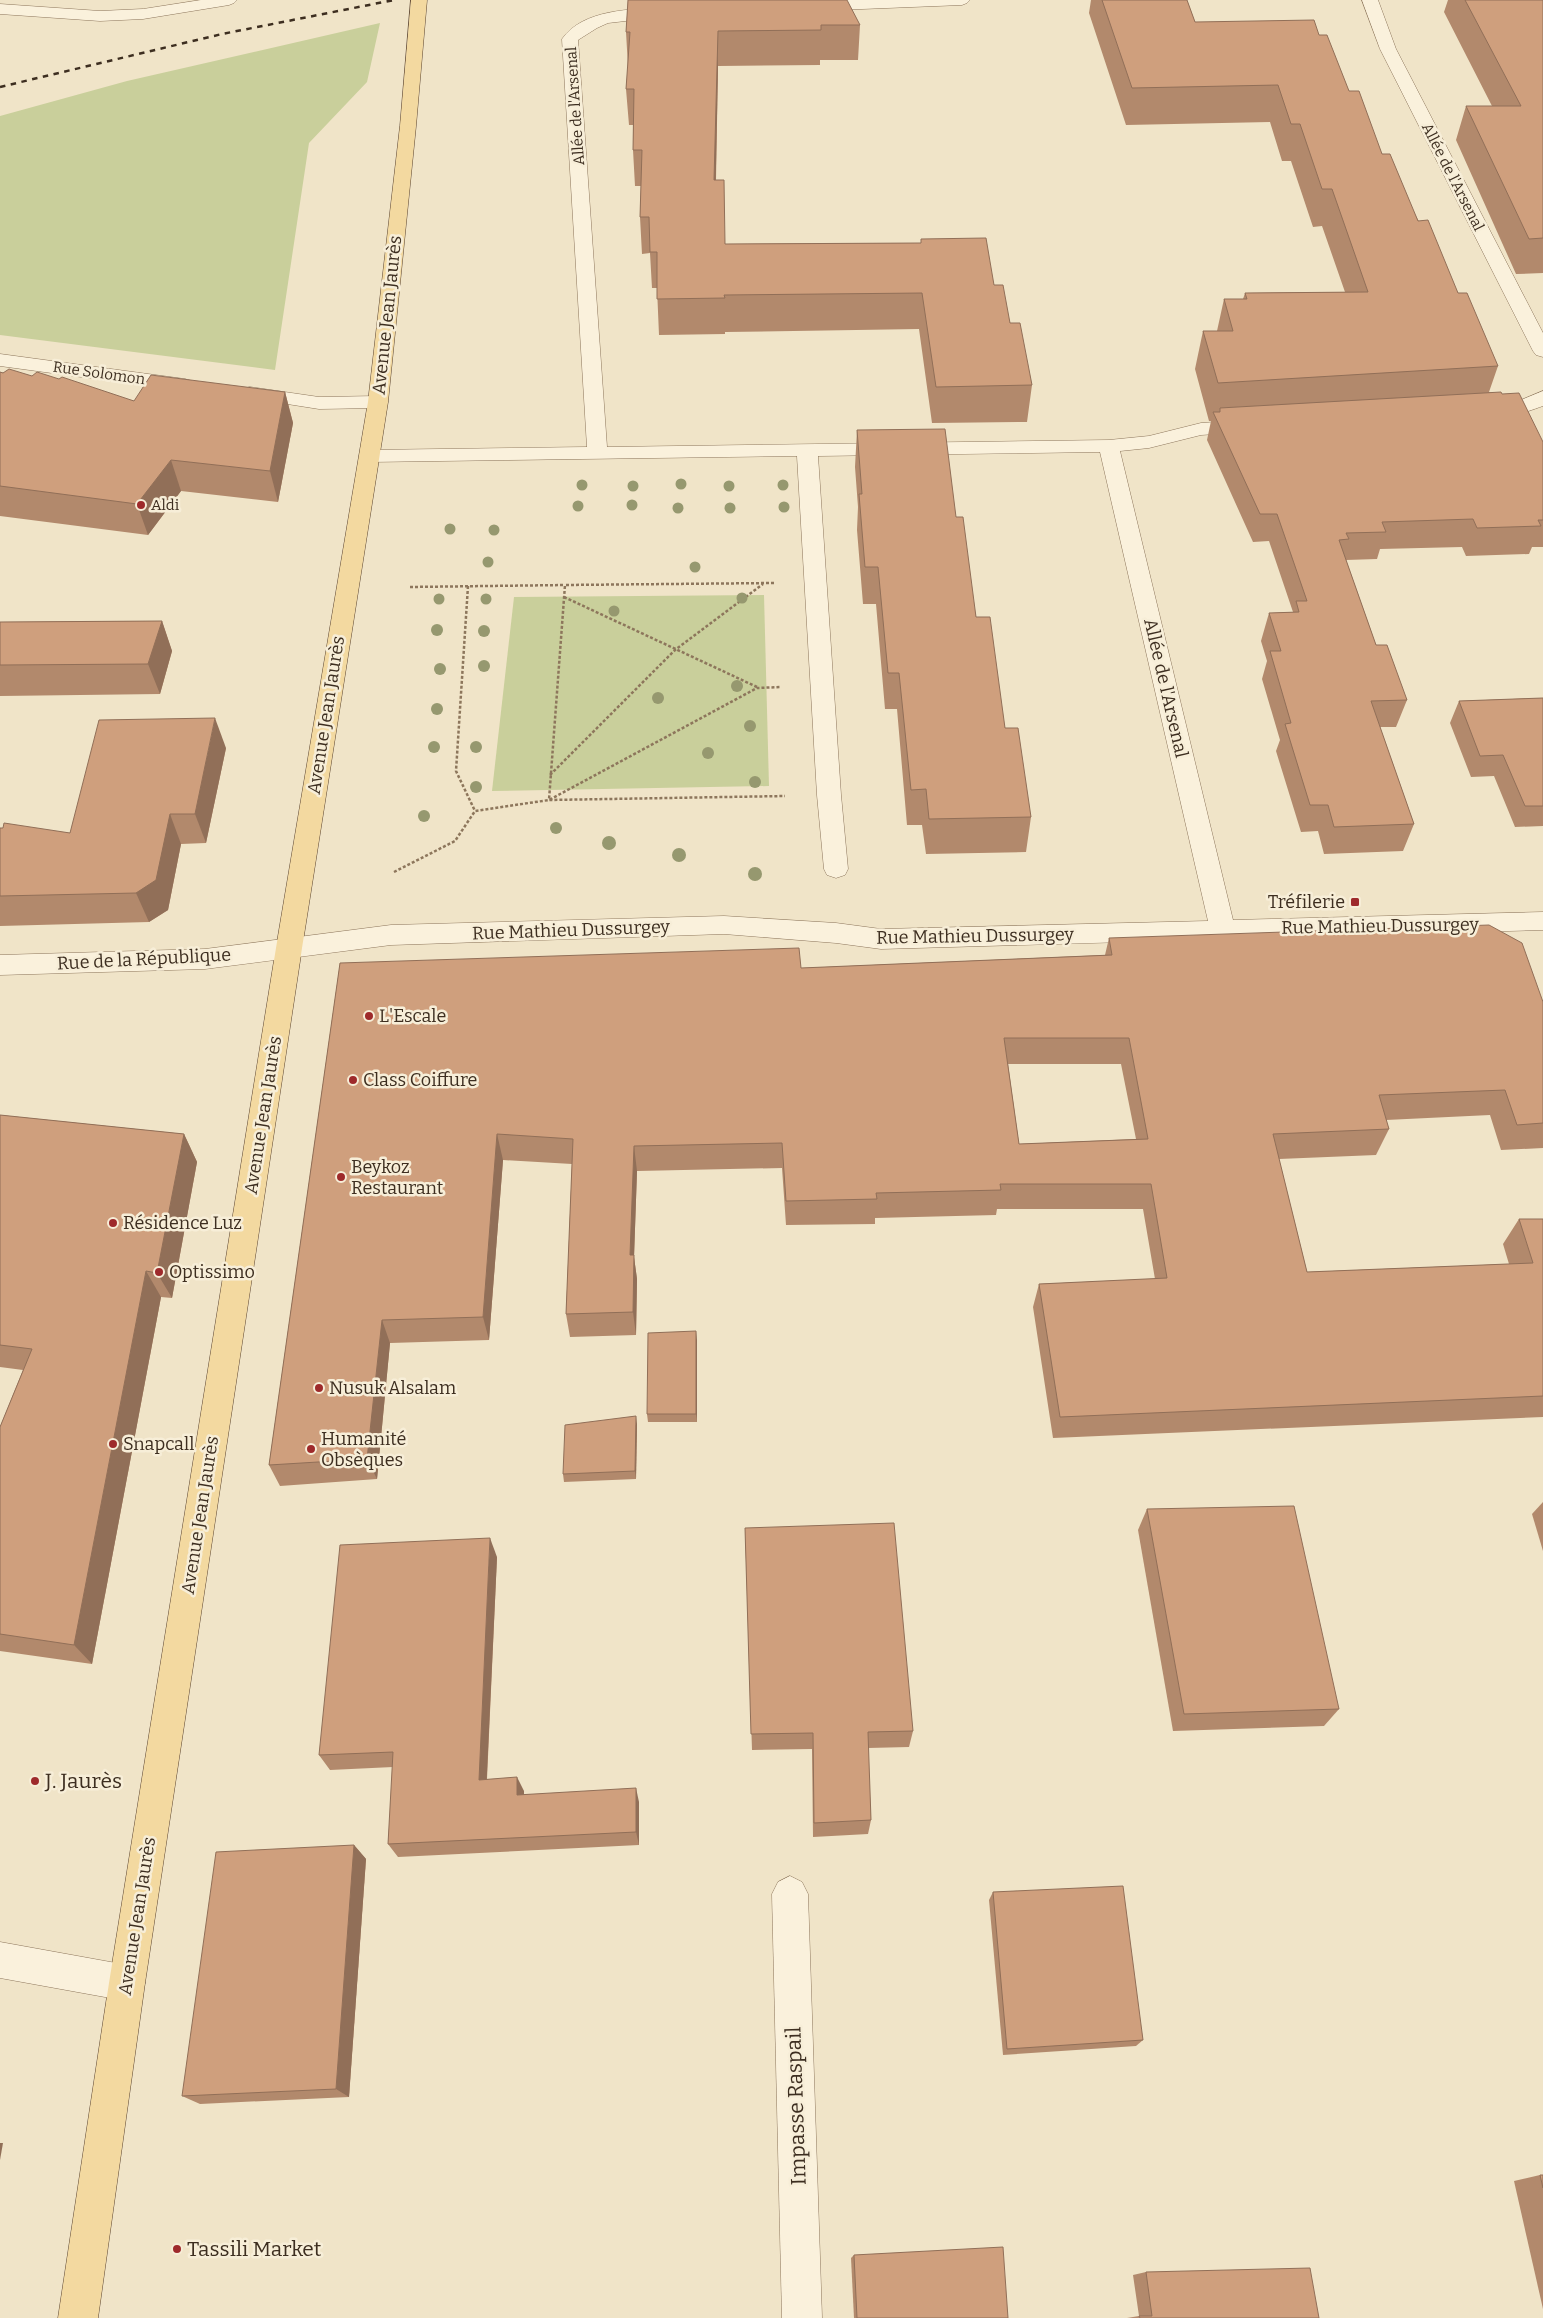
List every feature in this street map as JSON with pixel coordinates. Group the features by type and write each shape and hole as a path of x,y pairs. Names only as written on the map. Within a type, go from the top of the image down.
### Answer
{"main road":[{"name":"Avenue Jean Jaurès","path":"78,2318 127,1983 288,948 378,402 407,135 418,8"}],"street":[{"path":"0,9 100,16 143,14 229,0"},
{"path":"796,7 962,0"},
{"name":"Allée de l'Arsenal","path":"1370,0 1388,49 1543,352"},
{"name":"Allée de l'Arsenal","path":"598,452 570,39 583,27 602,19 630,14 679,12"},
{"name":"Rue Solomon","path":"0,360 203,387"},
{"path":"232,391 319,402 378,402"},
{"path":"1465,413 1514,410 1543,397"},
{"path":"369,456 1109,446 1149,442 1201,429 1260,426"},
{"name":"Allée de l'Arsenal","path":"1109,446 1223,930"},
{"path":"807,449 821,687 836,869"},
{"name":"Rue Mathieu Dussurgey","path":"288,948 391,935 724,925 836,933 881,940 1543,921"},
{"name":"Rue de la République","path":"0,965 205,959 288,948"},
{"name":"Impasse Raspail","path":"790,1894 802,2318"},
{"path":"0,1960 127,1983"}],"path":[{"path":"550,776 675,650 764,583"},
{"path":"410,587 815,583"},
{"path":"549,800 565,585"},
{"path":"468,586 456,771 475,811"},
{"path":"564,596 757,688 821,687"},
{"path":"549,800 757,688"},
{"path":"394,872 455,841 475,811 549,800 789,796"}],"green space":[{"path":"380,23 367,82 309,143 275,370 0,335 0,116 127,81"},
{"path":"764,595 769,786 492,791 514,597"}],"building":[{"path":"628,0 847,0 860,25 821,25 821,30 718,31 714,180 724,180 725,244 921,243 921,239 986,238 994,285 1003,285 1010,323 1020,323 1032,385 936,387 922,293 724,295 725,298 657,299 657,252 650,252 649,217 640,217 642,150 633,150 634,89 626,89 630,32 626,32"},
{"path":"1102,0 1187,0 1195,22 1314,20 1319,35 1327,35 1349,91 1359,91 1382,154 1390,154 1418,221 1428,220 1458,293 1467,293 1498,366 1218,383 1203,331 1233,331 1224,299 1247,299 1245,293 1368,292 1332,189 1322,189 1300,124 1291,124 1278,85 1132,88"},
{"path":"1465,0 1543,0 1543,238 1529,239 1466,106 1521,106"},
{"path":"9,369 32,376 37,372 59,379 62,377 134,401 151,375 285,392 270,471 171,460 137,504 0,486 0,372 3,373"},
{"path":"1501,392 1502,394 1519,393 1543,442 1543,520 1538,520 1541,526 1477,528 1473,519 1382,522 1386,532 1346,533 1349,539 1339,540 1376,645 1387,645 1407,700 1371,701 1414,824 1334,827 1328,805 1310,805 1285,724 1291,723 1270,651 1281,651 1269,613 1299,612 1296,601 1307,601 1277,514 1260,514 1213,412 1220,412 1220,408"},
{"path":"945,429 956,517 963,517 976,617 990,617 1005,728 1018,728 1031,817 929,819 926,789 911,790 899,673 888,673 878,567 865,567 859,494 862,494 857,430"},
{"path":"162,621 148,664 0,665 0,622"},
{"path":"1543,698 1543,806 1525,806 1503,755 1480,756 1459,701"},
{"path":"215,718 195,814 170,814 156,880 136,893 0,896 0,828 3,828 4,823 70,833 99,720"},
{"path":"1489,925 1522,943 1543,1002 1543,1123 1517,1125 1505,1090 1379,1095 1389,1129 1273,1134 1307,1272 1533,1263 1519,1219 1543,1219 1543,1396 1060,1417 1039,1284 1167,1278 1151,1184 1000,1184 1001,1190 876,1193 877,1199 786,1201 782,1143 634,1146 630,1255 634,1255 633,1312 566,1314 573,1139 497,1134 483,1317 382,1320 367,1459 269,1465 340,963 799,948 801,968 1112,955 1109,938","holes":["1004,1038 1129,1038 1148,1139 1019,1144"]},
{"path":"0,1115 184,1134 157,1273 146,1271 74,1645 0,1634 0,1427 32,1349 0,1345"},
{"path":"696,1331 696,1414 647,1414 648,1333"},
{"path":"636,1416 635,1471 563,1474 565,1425"},
{"path":"1294,1506 1339,1709 1184,1714 1147,1509"},
{"path":"894,1523 913,1731 868,1732 871,1820 814,1823 813,1733 751,1734 745,1528"},
{"path":"490,1538 479,1780 517,1777 517,1795 636,1788 636,1832 388,1844 393,1752 319,1755 340,1545"},
{"path":"354,1845 336,2089 182,2096 216,1852"},
{"path":"1123,1886 1143,2040 1007,2049 993,1892"},
{"path":"1540,2175 1543,2175 1543,2188"},
{"path":"1003,2247 1008,2318 857,2318 854,2255"},
{"path":"1310,2268 1319,2318 1140,2318 1139,2316 1152,2316 1146,2272"}],"railway":[{"path":"0,87 222,34 394,0"}],"place":[{"name":"Aldi","path":"141,505"},
{"name":"Tréfilerie","path":"1355,902"},
{"name":"L'Escale","path":"369,1016"},
{"name":"Class Coiffure","path":"353,1080"},
{"name":"Beykoz Restaurant","path":"341,1177"},
{"name":"Résidence Luz","path":"113,1223"},
{"name":"Optissimo","path":"159,1272"},
{"name":"Nusuk Alsalam","path":"319,1388"},
{"name":"Snapcall","path":"113,1444"},
{"name":"Humanité Obsèques","path":"311,1449"},
{"name":"J. Jaurès","path":"35,1781"},
{"name":"Tassili Market","path":"177,2249"}]}
